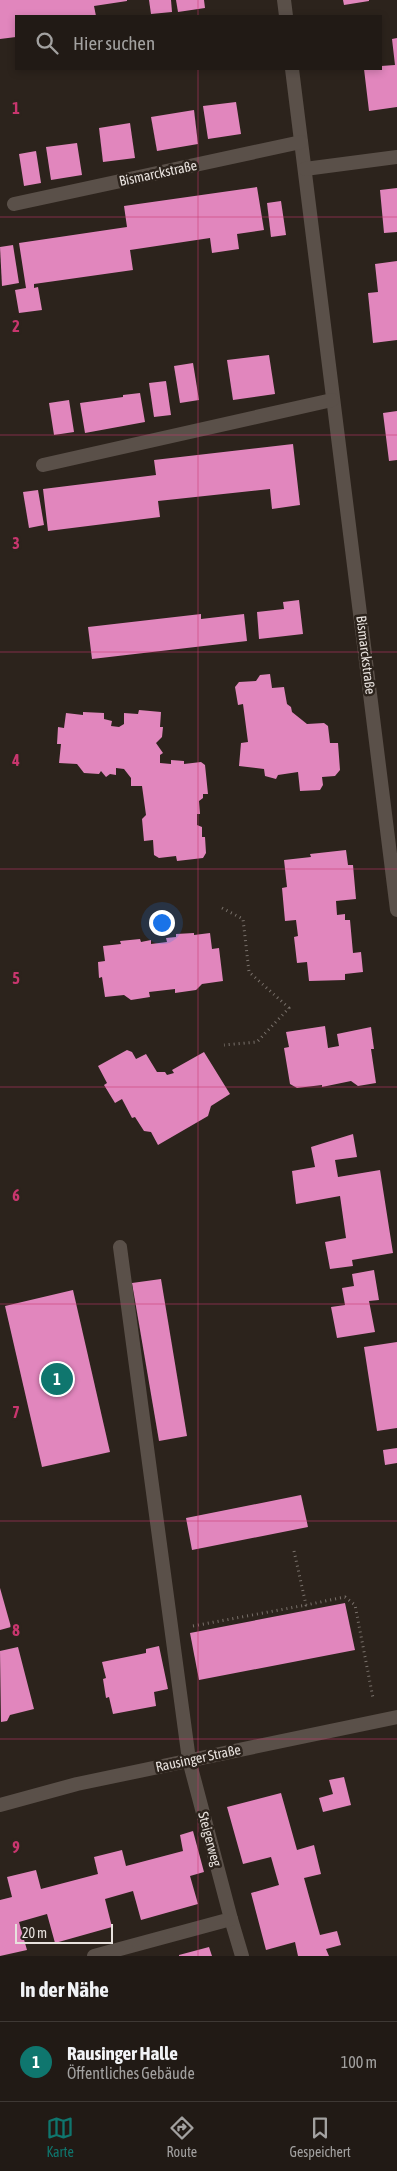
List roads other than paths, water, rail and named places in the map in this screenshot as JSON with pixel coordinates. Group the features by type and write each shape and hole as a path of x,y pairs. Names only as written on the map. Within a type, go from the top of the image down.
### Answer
{"street":[{"path":"284,0 286,15"},
{"name":"Bismarckstraße","path":"292,70 397,910"},
{"name":"Bismarckstraße","path":"14,204 301,142"},
{"path":"305,169 397,157"},
{"path":"43,465 332,400"},
{"name":"Steigerweg","path":"120,1247 189,1760 242,1956"},
{"name":"Rausinger Straße","path":"0,1805 77,1784 397,1717"},
{"path":"94,1956 231,1918"}],"place":[{"name":"Rausinger Halle","path":"57,1379"}]}
